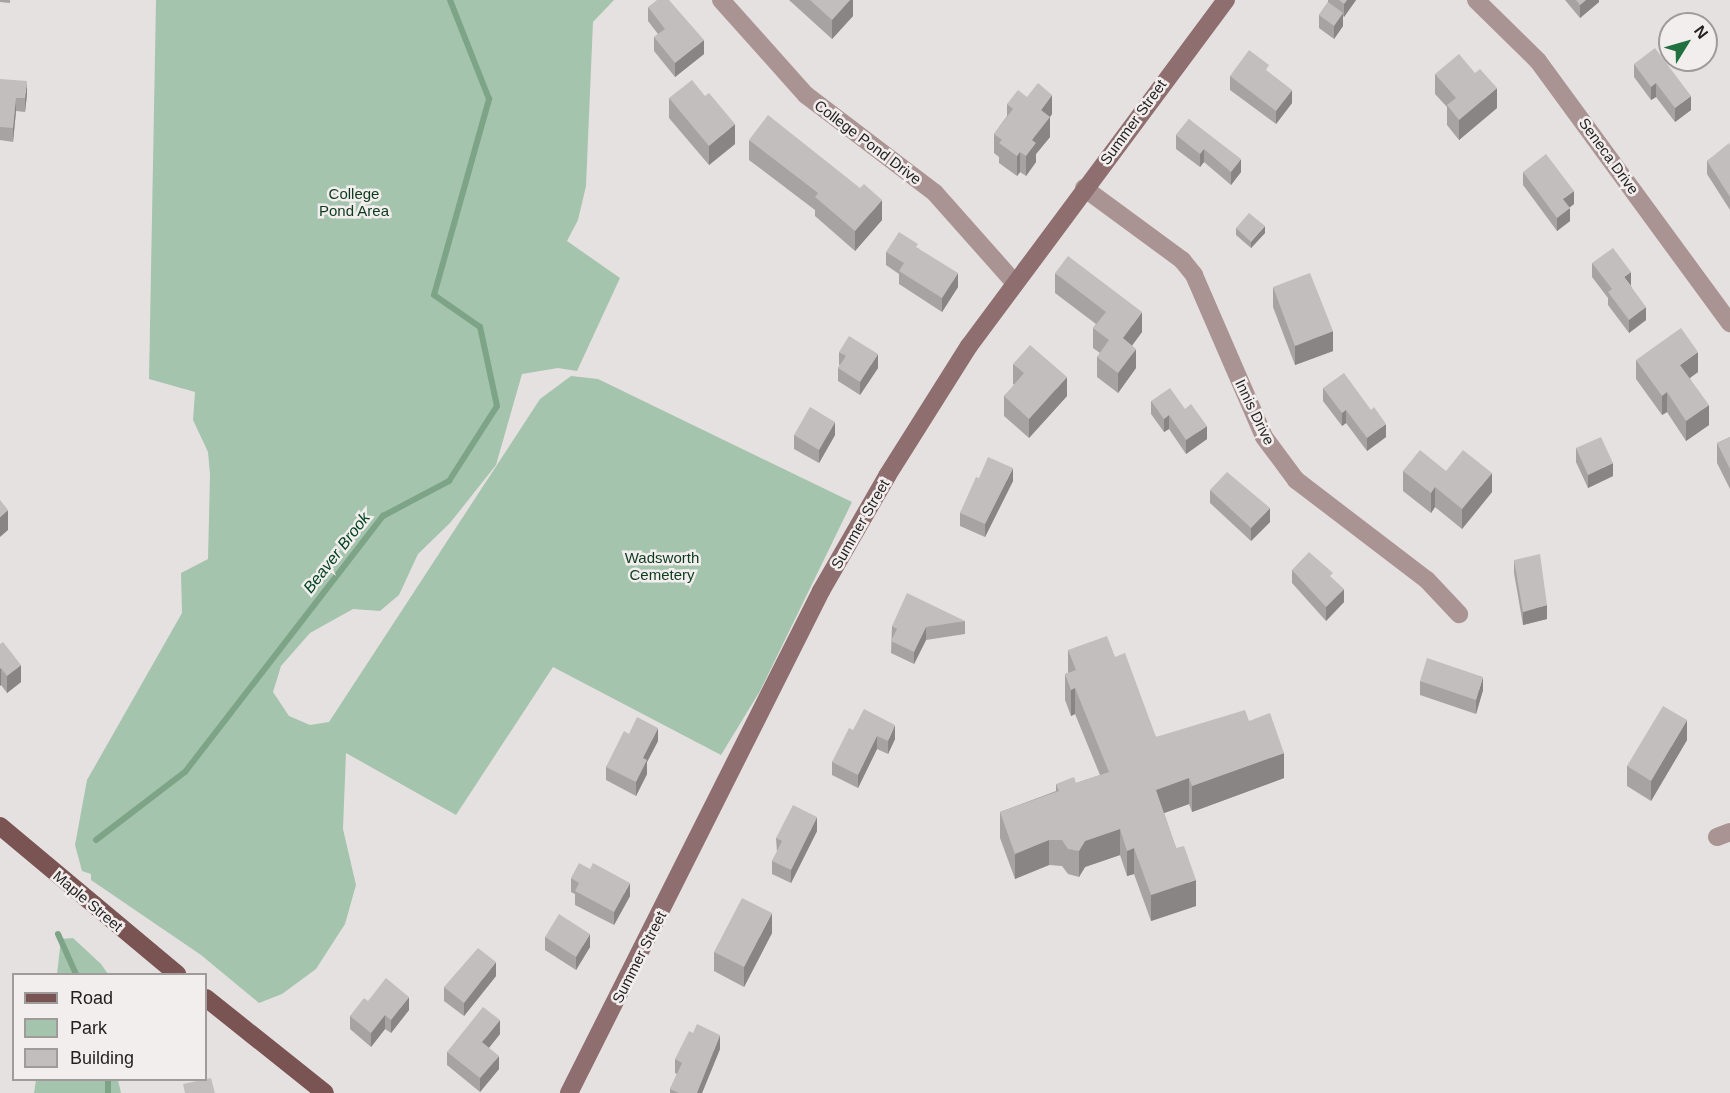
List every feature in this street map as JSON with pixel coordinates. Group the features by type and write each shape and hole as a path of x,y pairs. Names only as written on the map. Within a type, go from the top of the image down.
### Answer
{"main road":[{"name":"Maple Street","path":"0,826 175,973"},
{"path":"207,999 325,1093"}],"street":[{"name":"College Pond Drive","path":"721,0 806,95 935,194 1015,283"},
{"name":"Summer Street","path":"569,1093 821,591 893,466 969,346 1084,188 1226,0"},
{"name":"Seneca Drive","path":"1476,0 1538,61 1730,323"},
{"name":"Innis Drive","path":"1084,188 1182,260 1194,275 1264,437 1296,480 1427,580 1459,614"}],"green space":[{"path":"156,0 614,0 593,22 586,186 578,220 567,241 620,278 577,371 558,368 522,374 496,465 450,523 418,554 399,595 380,611 353,609 310,633 281,666 273,692 289,716 310,725 329,722 540,399 571,376 598,379 852,502 760,691 721,755 553,667 456,815 346,753 343,829 356,885 345,924 316,969 282,994 259,1003 201,955 91,880 91,874 82,871 75,845 87,780 182,613 181,573 208,559 210,475 208,452 193,420 195,392 149,379"},
{"path":"73,938 107,973 57,973 61,939"},
{"path":"36,1081 118,1081 121,1093 34,1093"}],"building":[{"path":"657,0 669,0 704,40 675,63 654,37 665,29 648,7"},
{"path":"810,0 850,0 832,20"},
{"path":"1576,0 1586,0 1580,5"},
{"path":"1328,2 1343,13 1334,26 1319,15"},
{"path":"1655,48 1658,52 1658,72 1673,72 1691,96 1675,108 1656,83 1651,87 1634,64"},
{"path":"1249,50 1269,65 1266,70 1292,90 1276,111 1230,76"},
{"path":"1459,54 1475,73 1480,69 1497,88 1459,120 1447,105 1456,98 1435,74"},
{"path":"0,79 27,81 25,98 16,98 13,128 0,127"},
{"path":"692,80 705,96 709,93 735,124 709,146 669,98"},
{"path":"1038,83 1052,95 1041,110 1050,117 1032,140 1036,143 1026,156 1020,152 1017,156 999,143 1002,140 994,134 1013,109 1007,104 1018,90 1027,97"},
{"path":"768,115 860,188 864,184 882,200 855,231 815,197 818,193 749,140"},
{"path":"1189,119 1241,159 1231,172 1204,149 1200,154 1176,135"},
{"path":"1729,143 1730,145 1730,197 1707,161"},
{"path":"1546,154 1574,191 1563,199 1570,208 1557,218 1523,172"},
{"path":"1249,213 1265,226 1251,242 1236,228"},
{"path":"899,232 918,244 916,247 958,273 942,298 899,271 904,263 886,252"},
{"path":"1613,248 1631,272 1624,277 1646,307 1629,320 1608,292 1612,289 1592,263"},
{"path":"1068,256 1142,312 1123,338 1136,349 1118,373 1097,357 1109,340 1093,328 1106,312 1055,273"},
{"path":"1310,273 1333,331 1295,346 1273,287"},
{"path":"1681,328 1698,352 1680,365 1709,405 1686,421 1667,392 1662,396 1636,360"},
{"path":"849,336 878,354 860,382 838,368 846,356 839,352"},
{"path":"1030,345 1067,377 1029,419 1004,396 1024,373 1013,364"},
{"path":"1344,373 1371,410 1374,407 1386,424 1367,438 1346,410 1342,413 1323,388"},
{"path":"1170,388 1185,409 1191,404 1207,426 1186,440 1169,415 1164,419 1151,401"},
{"path":"810,407 835,422 819,450 794,435"},
{"path":"1601,437 1613,463 1588,475 1576,448"},
{"path":"1730,437 1730,469 1717,443"},
{"path":"1420,450 1446,471 1463,450 1492,473 1462,509 1435,487 1431,493 1403,471"},
{"path":"988,457 1013,468 985,524 960,513"},
{"path":"1227,472 1270,508 1251,528 1210,490"},
{"path":"0,500 8,510 0,517"},
{"path":"1309,552 1333,573 1330,576 1344,589 1326,607 1292,570"},
{"path":"1540,554 1547,605 1523,612 1514,560"},
{"path":"907,593 965,621 926,627 914,652 891,641 897,629 892,626"},
{"path":"1107,636 1115,657 1125,653 1156,737 1245,710 1249,721 1270,713 1284,753 1192,786 1189,778 1156,790 1176,848 1184,846 1196,880 1151,895 1134,848 1127,851 1120,829 1085,841 1079,851 1068,849 1062,840 1049,840 1015,854 1000,812 1059,791 1056,784 1074,777 1076,783 1109,772 1075,688 1071,690 1065,674 1076,670 1068,650"},
{"path":"3,642 21,665 7,676 0,669 0,644"},
{"path":"1427,658 1483,677 1476,700 1420,681"},
{"path":"1663,706 1687,720 1651,781 1627,766"},
{"path":"864,709 895,725 888,741 877,736 858,775 832,762 849,728 853,730"},
{"path":"637,717 658,728 643,758 647,760 636,782 606,767 624,731 629,734"},
{"path":"793,805 817,817 791,870 772,861 782,841 776,838"},
{"path":"579,863 590,869 593,863 630,883 614,912 575,891 579,883 571,878"},
{"path":"742,898 772,913 744,967 714,952"},
{"path":"559,914 590,934 576,957 545,937"},
{"path":"478,948 496,962 464,1003 444,987"},
{"path":"386,978 409,997 391,1020 385,1015 371,1033 350,1016 364,998 368,1001"},
{"path":"483,1007 500,1020 482,1042 499,1056 480,1078 447,1052"},
{"path":"697,1024 720,1035 697,1093 679,1093 670,1089 682,1063 675,1059 689,1031 693,1033"},
{"path":"211,1078 215,1093 185,1093 183,1084 207,1081"}],"waterway":[{"name":"Beaver Brook","path":"96,840 185,772 383,516 449,481 497,406 480,327 434,295 489,99 450,0"},
{"name":"Beaver Brook","path":"58,934 76,973"},
{"name":"Beaver Brook","path":"108,1081 108,1093"}],"park label":[{"name":"College Pond Area","path":"354,202"},
{"name":"Wadsworth Cemetery","path":"662,566"}]}
